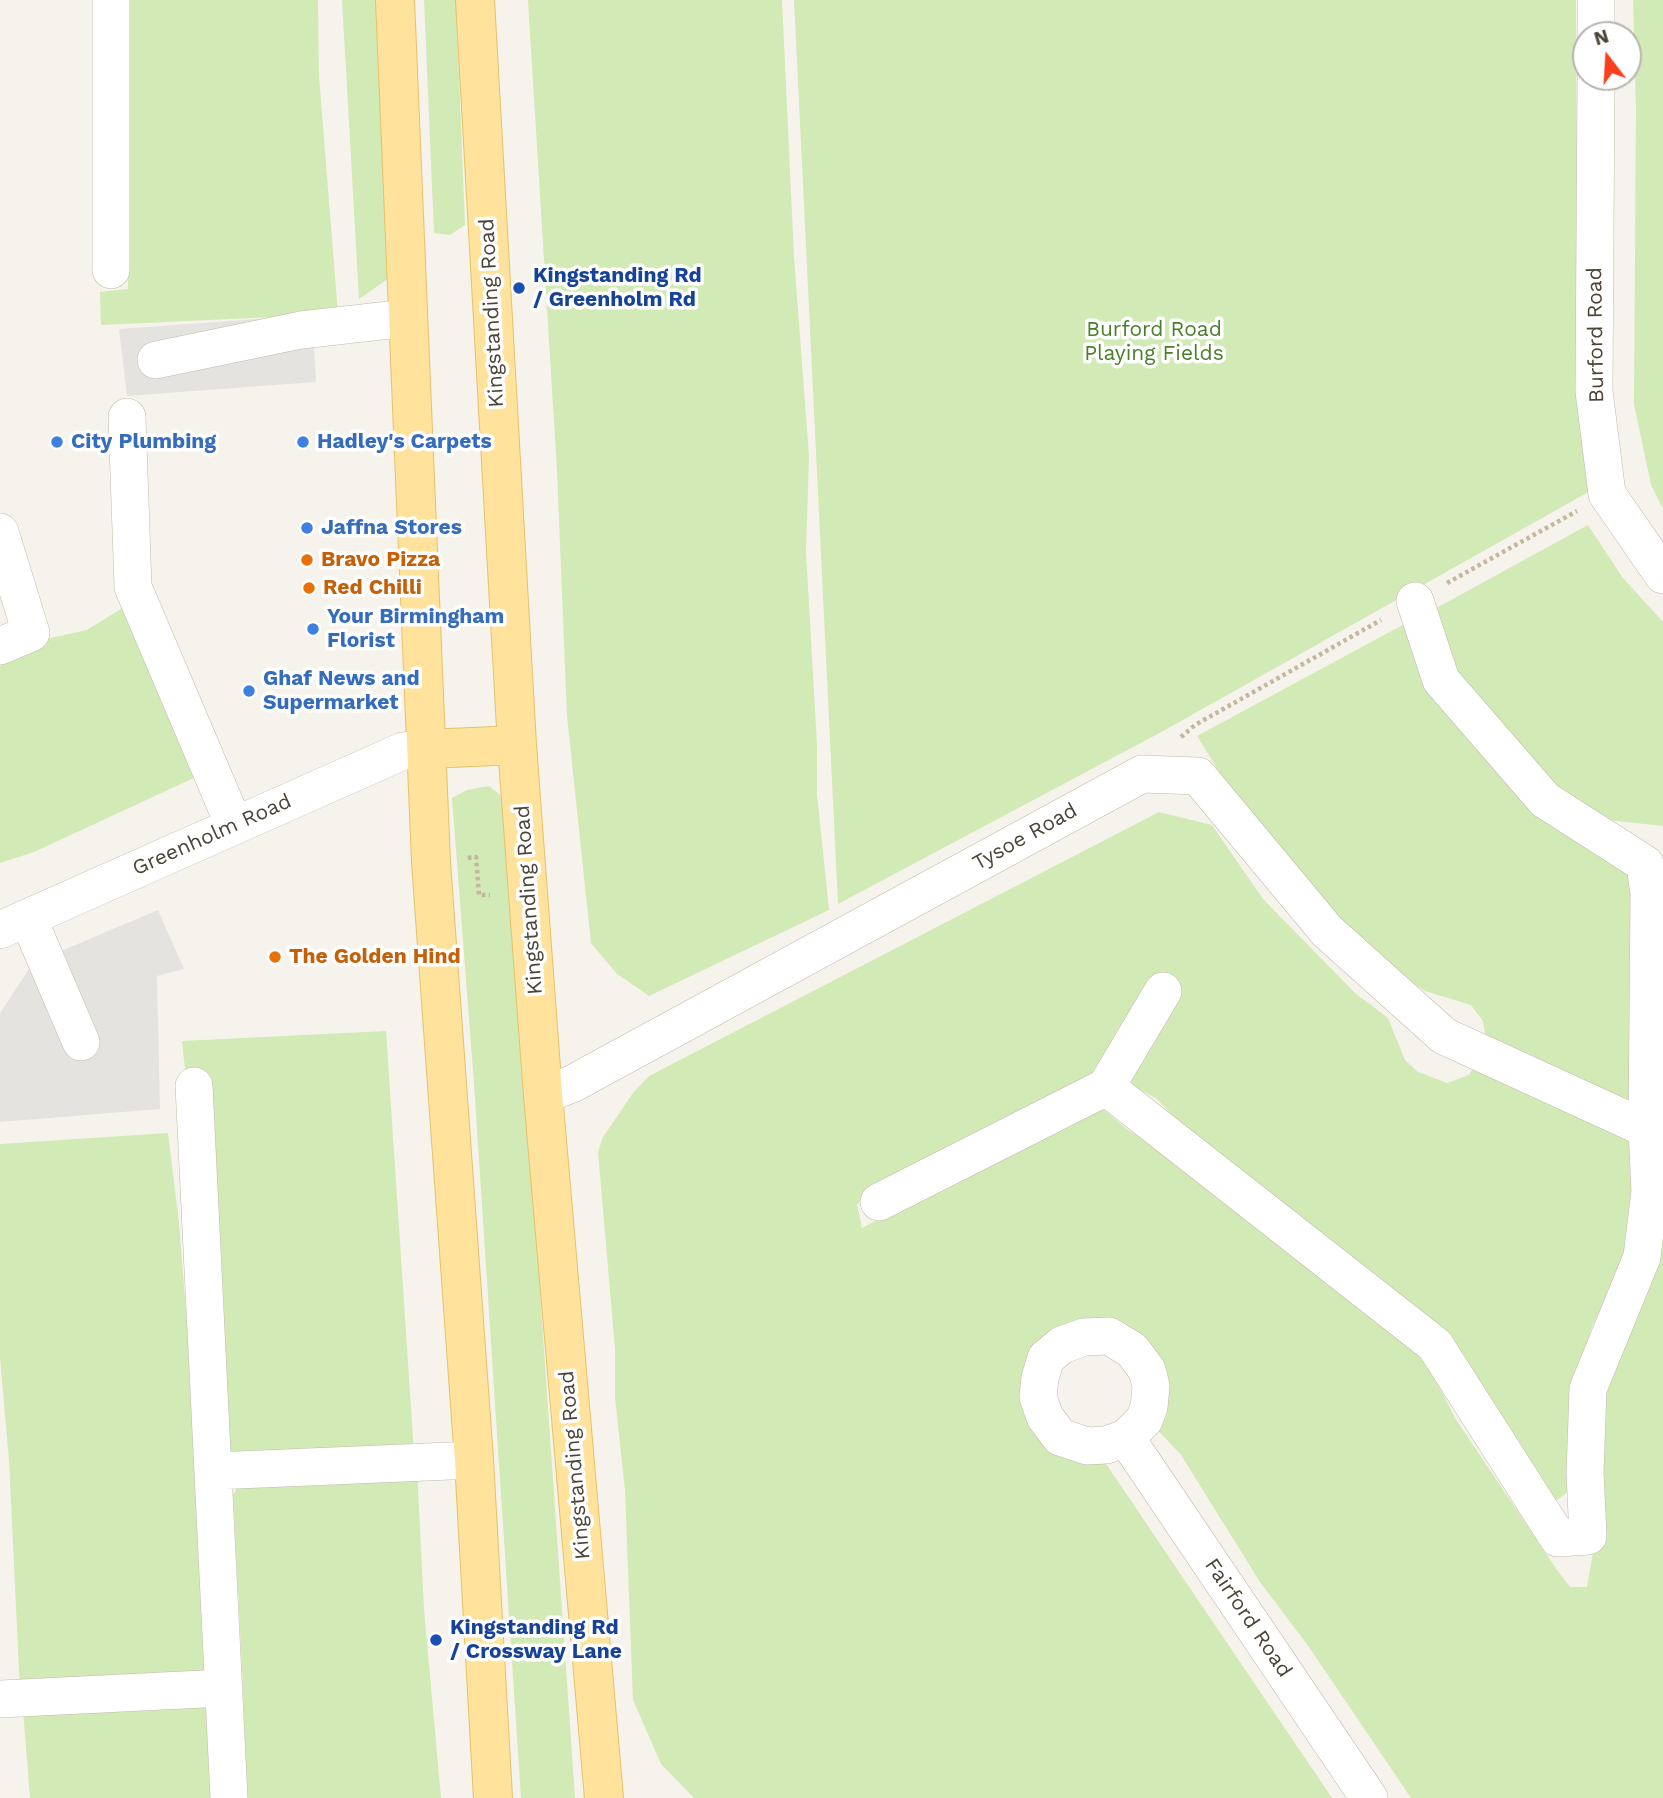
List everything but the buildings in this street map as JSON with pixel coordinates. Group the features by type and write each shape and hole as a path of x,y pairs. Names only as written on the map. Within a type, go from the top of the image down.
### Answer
{"main road":[{"path":"395,0 431,862 474,1460 493,1798"},
{"name":"Kingstanding Road","path":"475,0 517,745 543,1096 604,1798"},
{"path":"427,749 517,745"}],"street":[{"path":"111,0 111,270"},
{"path":"1596,0 1596,21"},
{"name":"Burford Road","path":"1596,91 1594,391 1607,494 1663,575"},
{"path":"156,360 301,330 407,318"},
{"path":"127,417 133,587 234,825"},
{"path":"0,532 31,633 0,646"},
{"path":"1106,1087 1435,1345 1558,1538 1588,1536 1585,1473 1588,1389 1642,1257 1656,1191 1647,1129 1649,894 1645,864 1545,800 1441,680 1415,601"},
{"name":"Greenholm Road","path":"14,924 403,751 427,749"},
{"path":"1142,774 1198,776 1327,931 1444,1036 1647,1129"},
{"name":"Tysoe Road","path":"543,1096 572,1084 1142,774"},
{"path":"14,924 81,1042"},
{"path":"879,1202 1106,1087 1163,991"},
{"path":"194,1086 229,1798"},
{"name":"Fairford Road","path":"1126,1438 1369,1798"},
{"path":"214,1471 474,1460"},
{"path":"0,1699 224,1688"}],"path":[{"path":"1142,774 1195,725 1607,494"},
{"path":"431,862 476,857 479,895 528,891"}],"green space":[{"path":"119,0 318,0 319,76 338,314 101,325 100,292 128,289"},
{"path":"342,0 378,0 395,274 359,299"},
{"path":"424,0 456,0 465,225 450,235 434,233"},
{"path":"528,0 782,0 794,257 809,456 806,552 817,745 817,794 829,910 649,996 617,974 591,943 567,716 557,471"},
{"name":"Burford Road Playing Fields","path":"794,0 1576,0 1576,21 1572,21 1572,91 1576,91 1578,396 1592,490 1165,730 838,904"},
{"path":"1633,0 1663,0 1663,509 1651,485 1634,404 1636,91 1642,91 1642,21 1634,21"},
{"path":"1588,525 1623,578 1663,622 1663,826 1598,819 1558,787 1462,682 1429,612"},
{"path":"124,607 198,776 34,852 0,863 0,666 37,641 87,630"},
{"path":"1410,621 1424,671 1636,873 1639,1112 1486,1039 1483,1021 1471,1005 1425,991 1373,957 1231,791 1197,736"},
{"path":"489,786 506,800 575,1798 521,1798 474,1084 452,798 467,790"},
{"path":"1159,812 1212,825 1263,899 1355,993 1388,1018 1405,1060 1418,1072 1447,1083 1469,1075 1478,1059 1632,1133 1640,1188 1630,1262 1593,1324 1574,1390 1572,1489 1550,1505 1451,1338 1179,1122 1157,1099 1120,1078 1178,980 1169,975 1085,1086 857,1204 862,1228 1098,1105 1128,1130 1211,1180 1415,1351 1434,1376 1455,1418 1557,1570 1570,1587 1587,1587 1604,1491 1602,1405 1663,1224 1663,1798 1411,1798 1309,1647 1260,1582 1181,1455 1154,1426 1128,1331 1025,1372 1104,1461 1332,1798 694,1798 661,1764 633,1700 625,1490 615,1398 615,1349 598,1152 603,1137 633,1093 649,1076"},
{"path":"386,1031 414,1453 237,1461 225,1447 182,1041"},
{"path":"168,1133 179,1223 214,1662 197,1680 20,1691 9,1460 0,1358 0,1144"},
{"path":"417,1469 424,1609 441,1798 245,1798 243,1687 233,1495 241,1482"},
{"path":"209,1697 216,1798 30,1798 23,1710"}],"shaded area":[{"path":"312,315 316,382 127,396 119,329"},
{"path":"158,910 184,969 157,976 160,1109 0,1122 0,1013 33,963"}],"place":[{"name":"Kingstanding Rd / Greenholm Rd","path":"519,288"},
{"name":"City Plumbing","path":"57,442"},
{"name":"Hadley's Carpets","path":"303,442"},
{"name":"Jaffna Stores","path":"307,528"},
{"name":"Bravo Pizza","path":"307,560"},
{"name":"Red Chilli","path":"309,588"},
{"name":"Your Birmingham Florist","path":"313,629"},
{"name":"Ghaf News and Supermarket","path":"249,691"},
{"name":"The Golden Hind","path":"275,957"},
{"name":"Kingstanding Rd / Crossway Lane","path":"436,1640"}]}
